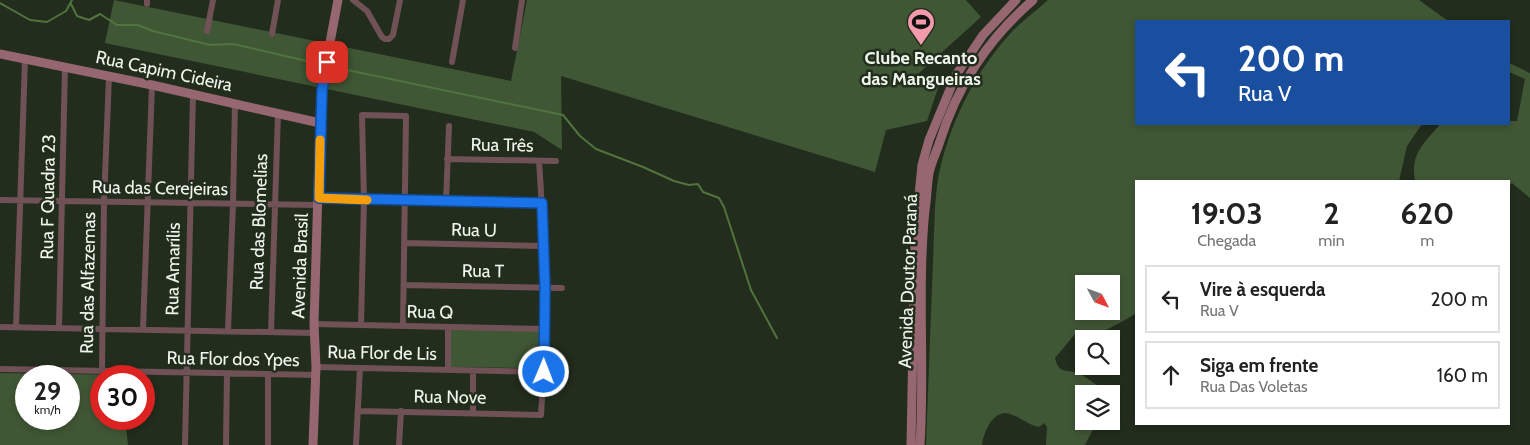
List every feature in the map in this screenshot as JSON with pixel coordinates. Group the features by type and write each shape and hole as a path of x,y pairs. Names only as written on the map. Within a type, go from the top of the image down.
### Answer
{"main road":[{"name":"Avenida Brasil","path":"313,445 316,371 314,329 320,123 322,90 338,0"},
{"name":"Avenida Doutor Paraná","path":"911,445 915,235 922,165 929,140 956,75 984,35 1016,0"},
{"name":"Avenida Doutor Paraná","path":"920,445 922,241 930,172 957,97 972,68 995,37 1014,16 1033,0"},
{"name":"Rua Capim Cideira","path":"0,54 152,85 320,123"}],"street":[{"path":"207,30 213,0"},
{"path":"272,34 278,0"},
{"path":"353,0 367,10 385,40 389,39 394,30 400,0"},
{"path":"452,62 463,0"},
{"path":"515,48 522,0"},
{"path":"16,327 25,59"},
{"name":"Rua F Quadra 23","path":"60,328 65,67"},
{"name":"Rua das Alfazemas","path":"102,365 104,202 109,76"},
{"path":"143,329 152,85"},
{"name":"Rua Amarílis","path":"185,445 193,94"},
{"path":"228,331 235,103"},
{"name":"Rua das Blomelias","path":"271,332 278,113"},
{"path":"361,325 364,200 362,114 406,116 403,326"},
{"path":"446,202 449,126"},
{"name":"Rua Três","path":"447,159 556,161"},
{"path":"539,161 545,288 544,372"},
{"name":"Rua das Cerejeiras","path":"0,200 274,205 364,200 542,203"},
{"name":"Rua U","path":"404,243 542,246"},
{"name":"Rua T","path":"404,285 562,288"},
{"name":"Rua Q","path":"0,327 271,332 361,325 545,329"},
{"path":"448,327 448,370"},
{"path":"356,445 360,368"},
{"name":"Rua Flor de Lis","path":"316,371 360,368 544,372"},
{"name":"Rua Flor dos Ypes","path":"0,369 90,372"},
{"name":"Rua Flor dos Ypes","path":"155,373 268,374 316,371"},
{"path":"473,371 473,413"},
{"name":"Rua Nove","path":"358,411 541,415 544,372"},
{"path":"226,445 227,374"},
{"path":"268,374 268,445"},
{"path":"399,445 401,411"}],"green space":[{"path":"114,0 511,81 527,0 966,0 981,17 918,74 939,85 927,121 886,130 875,172 561,76 562,150 534,132 105,43"},
{"path":"1048,0 1419,0 1447,20 1135,20 1135,125 1421,125 1407,146 1399,180 1135,180 1135,314 1107,330 1075,330 1075,334 1055,358 1057,364 1062,369 1075,372 1075,375 1082,375 1097,385 1075,385 1075,430 1092,430 1085,445 1046,445 1047,427 1044,423 1039,427 1014,415 1002,413 996,416 990,423 982,445 926,445 937,183 951,133 966,98 985,66 1008,36"},
{"path":"1510,63 1530,73 1530,198 1512,183 1510,185 1510,180 1415,180 1416,156 1439,125 1510,125 1510,121 1517,121 1525,79 1510,72"},
{"path":"450,329 544,331 543,368 449,367"},
{"path":"0,373 15,373 15,430 80,430 80,374 90,374 90,430 126,430 128,445 0,445"}],"waterway":[{"path":"0,3 30,20 47,22 66,11 72,0"},
{"path":"71,4 77,16 89,20 100,14 117,25 138,25 153,31 210,45 233,44 324,65"},
{"path":"328,66 563,115 580,136 596,149 674,181 689,185 698,184 703,192 719,198 724,207 751,290 777,338"}],"slow traffic":[{"path":"320,140 319,198 367,200"}],"place":[{"name":"Clube Recanto das Mangueiras","path":"921,46"}],"route":[{"path":"327,62 322,90 320,123 319,198 542,203 542,246 545,288 544,372"}]}
